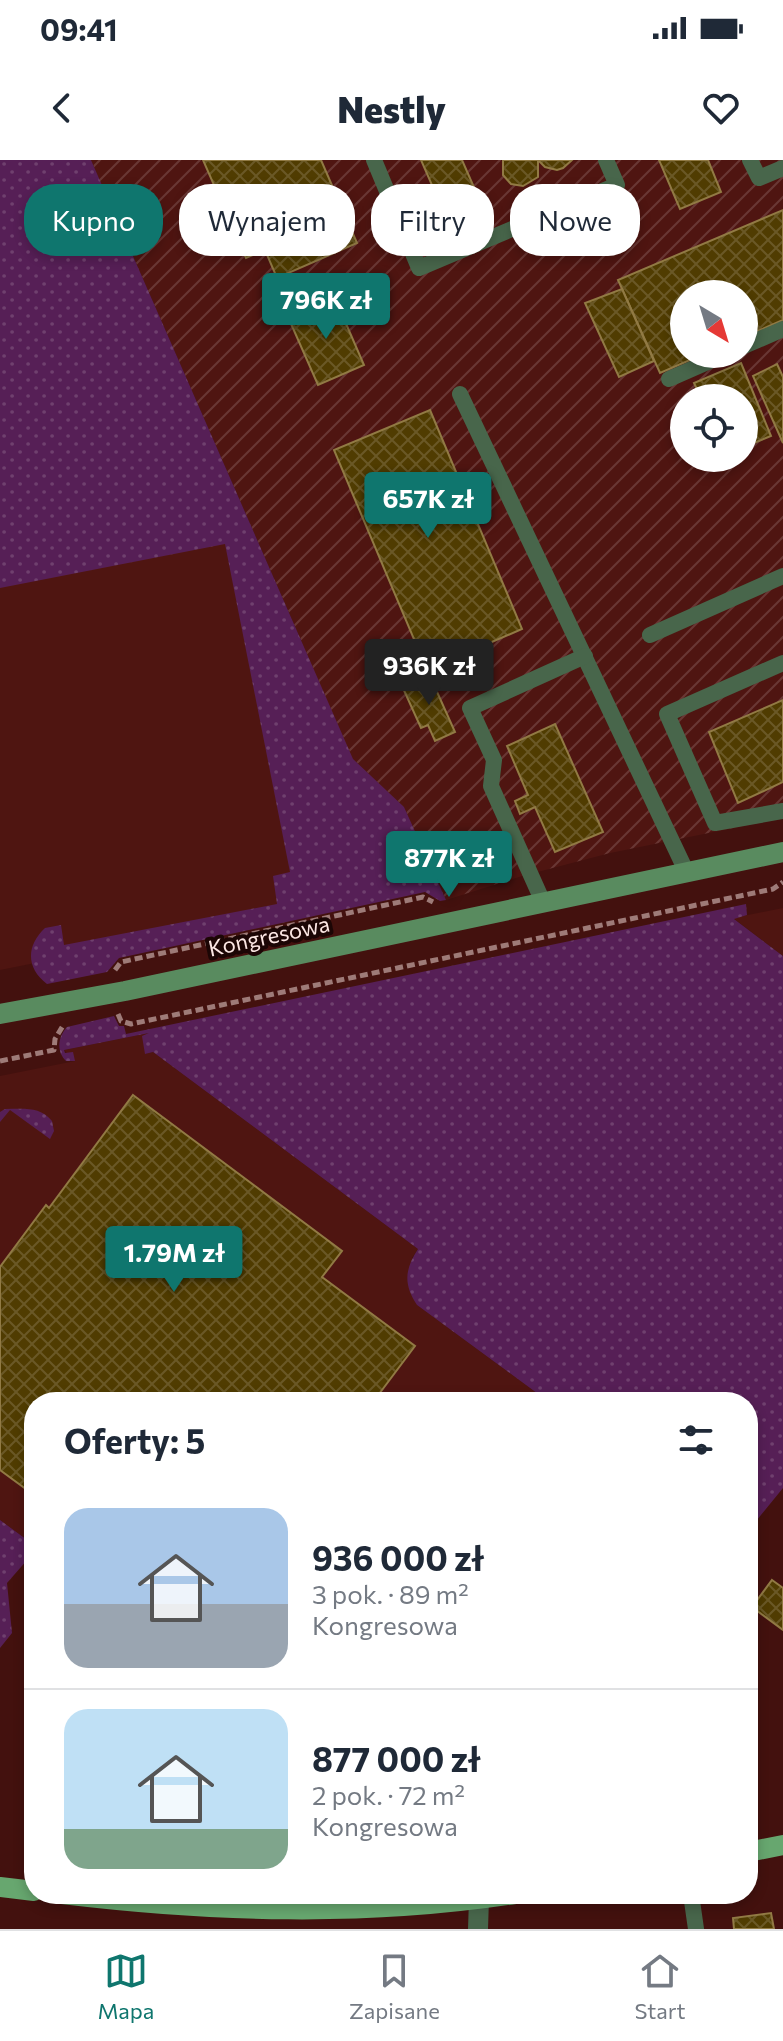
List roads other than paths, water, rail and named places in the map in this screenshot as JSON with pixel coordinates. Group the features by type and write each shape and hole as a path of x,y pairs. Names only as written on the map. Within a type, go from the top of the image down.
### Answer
{"main road":[{"path":"758,1850 783,1845"},
{"path":"0,1887 24,1890"},
{"path":"159,1904 291,1910 440,1904"}],"street":[{"name":"Kongresowa","path":"0,1014 125,991 783,852"},
{"path":"478,1929 479,1904"}],"lane":[{"path":"374,160 419,268 617,185 606,160"},
{"path":"750,160 759,178 783,168"},
{"path":"758,340 783,329"},
{"path":"669,379 694,368"},
{"path":"460,394 687,873"},
{"path":"650,635 783,576"},
{"path":"543,902 491,786 494,760 470,708 585,656"},
{"path":"783,663 667,714 715,823 783,811"},
{"path":"692,1904 696,1929"}]}
